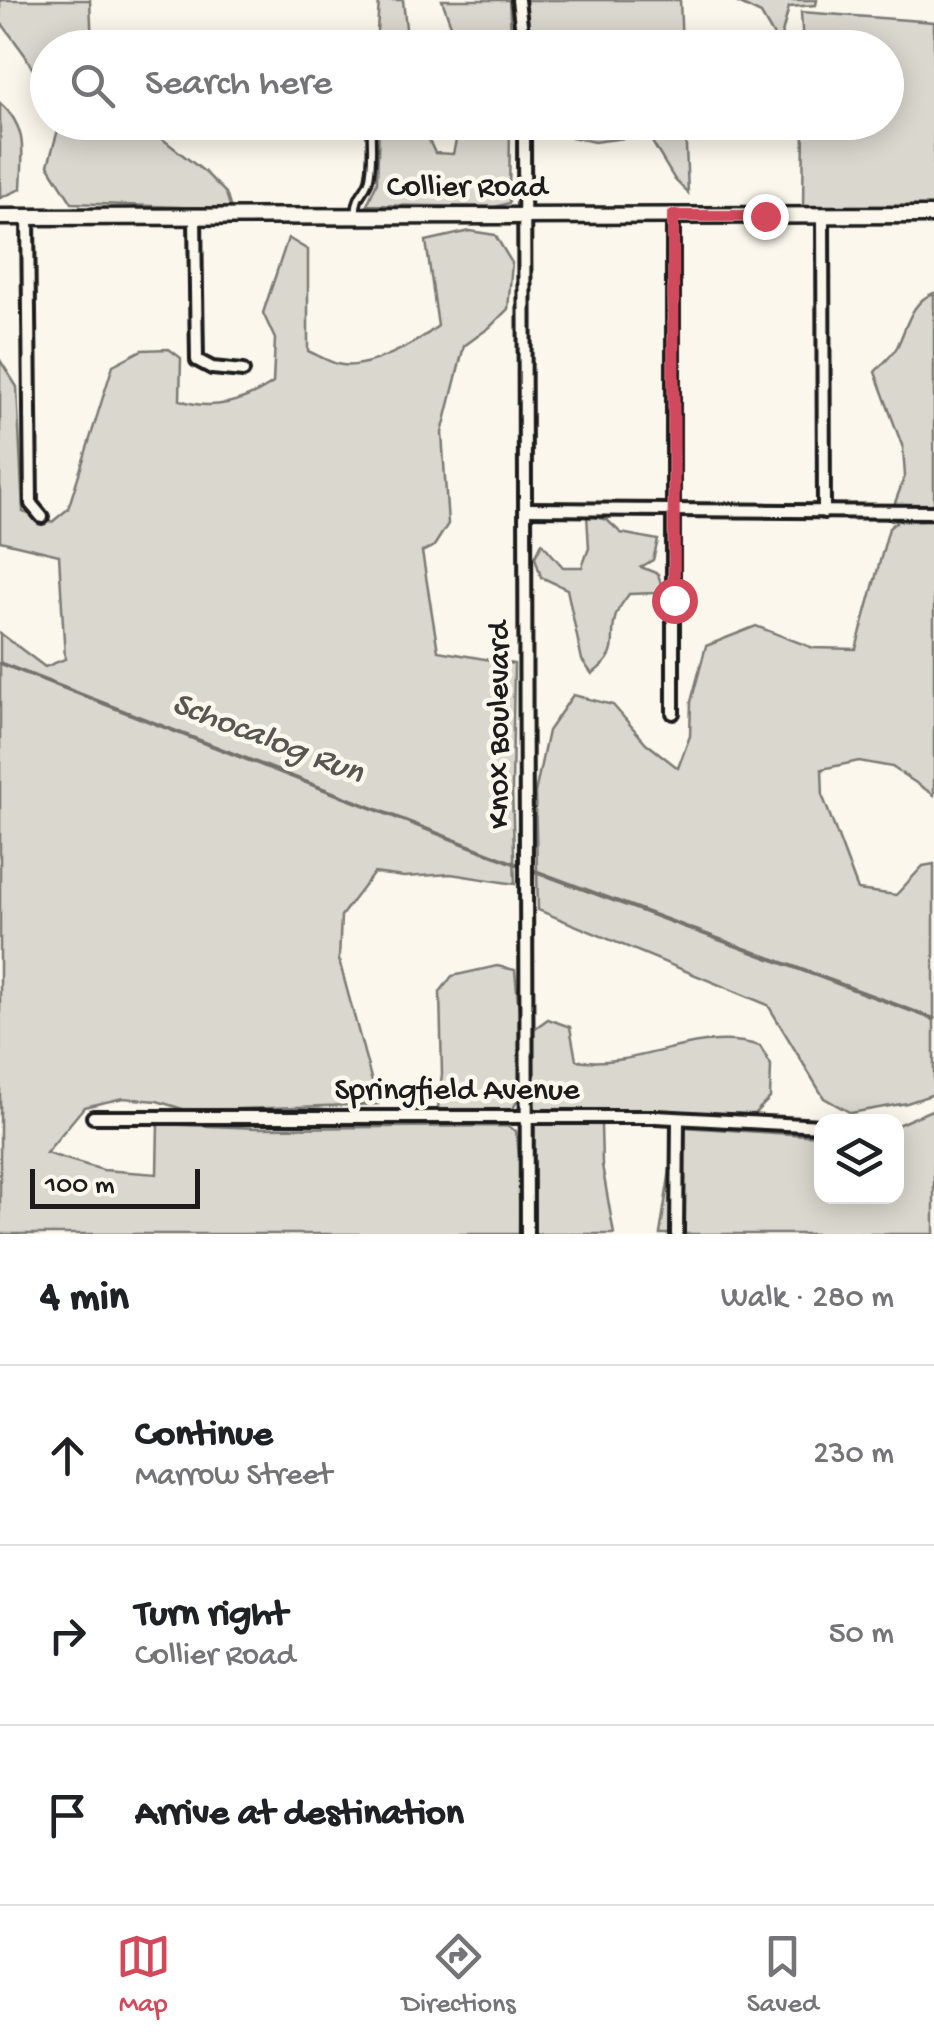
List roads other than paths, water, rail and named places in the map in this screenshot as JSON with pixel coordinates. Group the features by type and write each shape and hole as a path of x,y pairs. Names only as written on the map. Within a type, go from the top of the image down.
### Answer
{"street":[{"path":"518,0 522,30"},
{"name":"Knox Boulevard","path":"524,140 527,1234"},
{"name":"Collier Road","path":"0,217 934,215"},
{"path":"673,216 673,713"},
{"path":"823,216 824,512"},
{"path":"28,217 31,504 42,517"},
{"path":"195,218 197,360 212,368 243,371"},
{"path":"527,509 934,512"},
{"name":"Springfield Avenue","path":"93,1117 527,1117 814,1126"},
{"path":"677,1234 678,1120"}],"lane":[{"path":"356,217 356,198 371,174 371,140"}],"waterway":[{"name":"Schocalog Run","path":"0,663 516,864"},
{"name":"Schocalog Run","path":"535,871 934,1019"}]}
